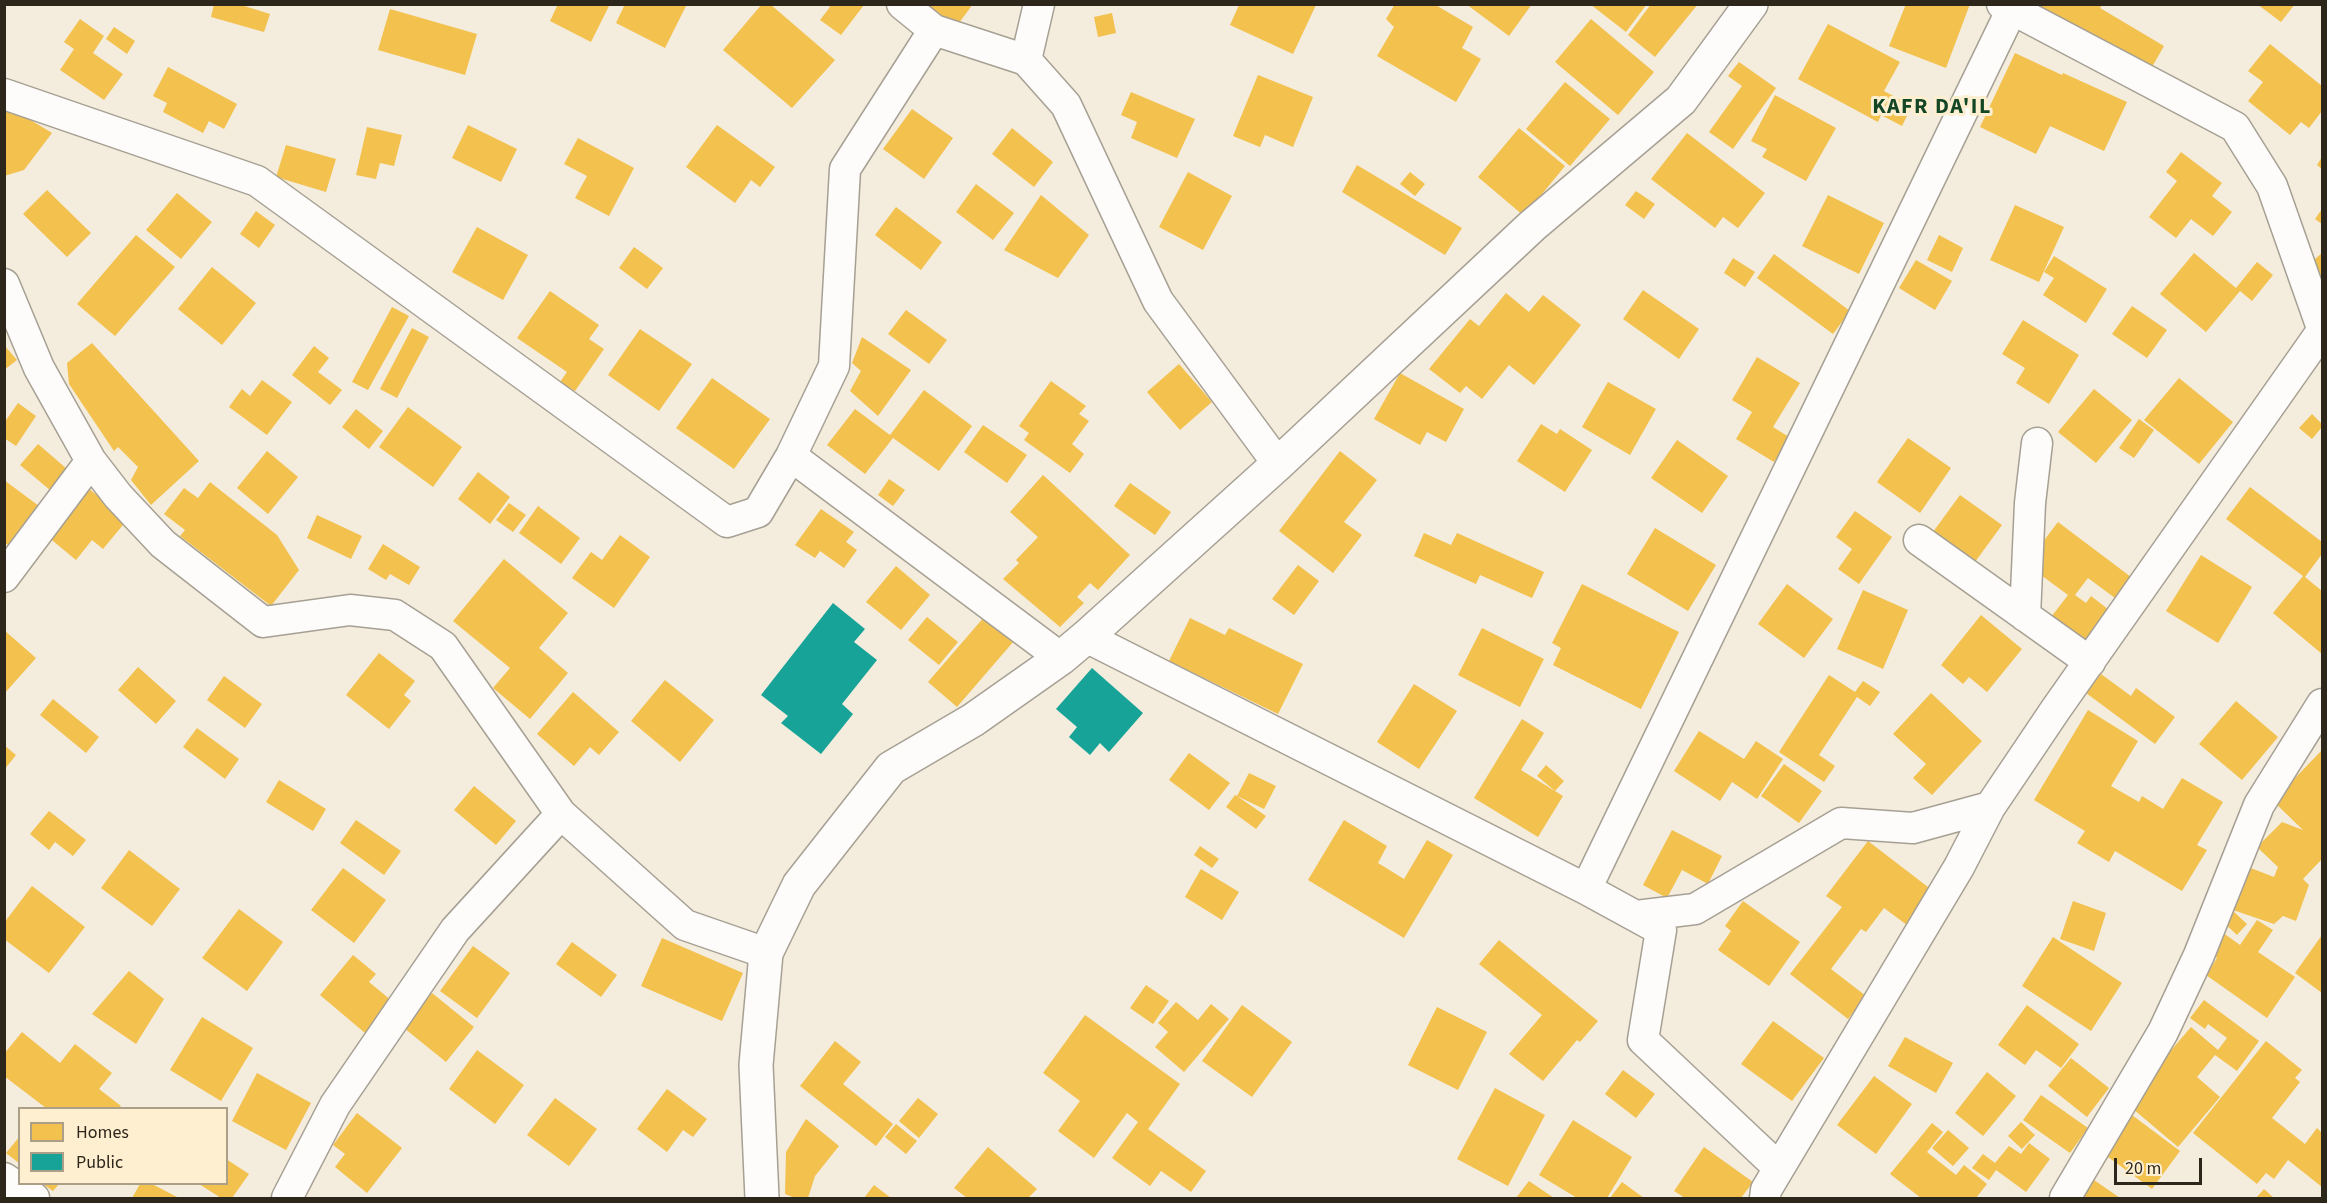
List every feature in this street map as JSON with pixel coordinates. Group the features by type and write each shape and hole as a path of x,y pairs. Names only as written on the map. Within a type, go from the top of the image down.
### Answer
{"street":[{"path":"902,4 934,30 1026,60 1066,105 1158,301 1278,464"},
{"path":"1026,60 1039,4"},
{"path":"762,1198 756,1065 766,953 799,885 891,768 973,720 1061,658 1086,637 1278,464 1532,226 1681,100 1751,4"},
{"path":"1586,889 2007,7 2235,127 2272,186 2322,329 1990,807 1959,867 1766,1190 1765,1198"},
{"path":"4,94 257,181 727,522 758,512 792,456 834,366 845,169 934,30"},
{"path":"4,284 39,368 91,461 118,496 163,543 263,622 350,610 395,615 443,646 561,814 685,925 766,953"},
{"path":"2025,616 2030,503 2037,443"},
{"path":"792,456 1061,658"},
{"path":"4,577 91,461"},
{"path":"1919,540 2090,662"},
{"path":"1086,637 1586,889 1661,930 1643,1040 1779,1168"},
{"path":"2065,1198 2163,1032 2199,955 2259,805 2322,704"},
{"path":"1636,916 1695,909 1841,824 1913,828 1990,807"},
{"path":"287,1198 335,1105 455,930 561,814"},
{"path":"4,1178 34,1198"}],"building: Homes":[{"path":"214,4 238,4 270,14 264,32 211,17"},
{"path":"558,4 610,4 591,42 550,21"},
{"path":"625,4 687,4 665,48 616,23"},
{"path":"762,4 770,4 835,60 792,108 723,50"},
{"path":"827,4 864,5 841,35 820,20 830,7"},
{"path":"926,4 973,4 956,27"},
{"path":"1395,4 1434,4 1473,27 1462,48 1481,59 1456,102 1377,56 1394,27 1386,19"},
{"path":"1466,4 1532,4 1509,36"},
{"path":"1590,4 1647,4 1626,32"},
{"path":"1651,4 1698,4 1655,57 1628,35"},
{"path":"1906,4 1970,4 1946,68 1889,46"},
{"path":"2030,4 2103,4 2100,8 2164,46 2148,74"},
{"path":"2257,4 2295,4 2281,22"},
{"path":"1239,5 1316,5 1293,54 1230,25"},
{"path":"390,9 477,34 465,75 378,50"},
{"path":"1112,13 1116,33 1098,37 1094,17"},
{"path":"80,19 104,36 93,53 123,74 104,100 60,70 74,49 64,42"},
{"path":"1591,19 1654,72 1618,115 1555,62"},
{"path":"1828,24 1900,62 1884,91 1912,106 1902,126 1881,115 1878,122 1798,79"},
{"path":"114,27 135,41 127,54 106,39"},
{"path":"2270,44 2322,86 2322,111 2309,128 2301,122 2290,135 2248,101 2263,82 2248,71"},
{"path":"2015,53 2127,102 2104,151 2050,126 2036,154 1980,127"},
{"path":"1739,62 1776,88 1733,149 1709,132 1742,86 1728,76"},
{"path":"168,67 237,104 224,129 209,121 203,133 163,112 167,103 153,96"},
{"path":"1258,75 1313,97 1293,147 1265,135 1260,147 1233,136"},
{"path":"1565,82 1610,119 1570,166 1526,129"},
{"path":"1131,92 1195,119 1177,158 1131,138 1137,122 1121,115"},
{"path":"1775,95 1836,128 1806,181 1762,157 1767,149 1751,141"},
{"path":"4,104 52,133 24,170 4,176"},
{"path":"912,109 953,138 924,179 883,149"},
{"path":"468,125 517,149 501,182 452,158"},
{"path":"717,125 775,167 760,187 751,180 735,203 686,167"},
{"path":"367,127 402,135 394,166 380,163 376,179 356,175"},
{"path":"1012,128 1053,162 1034,187 992,154"},
{"path":"1519,128 1565,166 1524,216 1478,177"},
{"path":"1687,133 1765,193 1738,228 1723,217 1715,228 1651,179"},
{"path":"578,138 634,168 609,216 575,198 587,176 564,164"},
{"path":"286,145 336,159 326,192 276,177"},
{"path":"2181,152 2222,183 2212,196 2232,212 2213,236 2191,219 2176,238 2149,217 2177,181 2166,172"},
{"path":"2322,157 2322,169 2317,165"},
{"path":"1357,165 1462,228 1445,255 1342,192"},
{"path":"1188,172 1232,196 1203,250 1159,227"},
{"path":"1410,172 1425,184 1415,196 1400,184"},
{"path":"976,184 1014,213 993,240 956,212"},
{"path":"47,190 91,233 67,257 23,214"},
{"path":"1636,191 1655,204 1644,219 1625,205"},
{"path":"177,193 212,222 181,259 146,230"},
{"path":"1041,195 1089,235 1058,278 1004,250"},
{"path":"1828,195 1884,223 1859,274 1802,246"},
{"path":"2015,205 2064,227 2039,282 1990,260"},
{"path":"896,207 942,242 921,270 875,235"},
{"path":"2322,209 2322,224 2315,219"},
{"path":"256,211 275,225 259,248 240,234"},
{"path":"477,227 528,255 503,300 452,272"},
{"path":"136,235 175,267 115,336 77,304"},
{"path":"1939,235 1963,248 1952,272 1927,260"},
{"path":"634,247 663,268 647,289 619,268"},
{"path":"2194,253 2236,288 2257,262 2273,275 2252,301 2240,291 2206,332 2160,294"},
{"path":"2322,253 2322,285 2307,266"},
{"path":"1774,254 1850,311 1833,334 1757,278"},
{"path":"2054,256 2107,289 2086,323 2043,295 2054,278 2044,272"},
{"path":"1733,258 1755,272 1745,287 1724,273"},
{"path":"1916,260 1952,281 1935,310 1899,288"},
{"path":"212,267 256,303 222,345 178,309"},
{"path":"1643,290 1699,329 1679,359 1623,319"},
{"path":"550,291 599,325 589,339 604,349 575,391 560,382 567,372 517,338"},
{"path":"1506,293 1529,312 1543,295 1581,325 1534,385 1509,365 1482,399 1466,386 1460,393 1429,369 1470,319 1479,326"},
{"path":"2132,306 2167,330 2147,358 2112,334"},
{"path":"392,307 409,316 368,390 352,382"},
{"path":"906,310 947,340 929,364 888,334"},
{"path":"2023,320 2079,355 2049,404 2016,383 2025,368 2002,354"},
{"path":"412,328 429,337 397,398 380,389"},
{"path":"640,329 692,364 659,411 608,375"},
{"path":"862,337 911,370 878,416 850,391 861,371 852,363"},
{"path":"92,343 199,461 151,505 131,480 138,467 118,447 114,451 69,384 67,363"},
{"path":"4,345 17,360 4,370"},
{"path":"314,346 329,358 318,372 342,390 330,405 292,375"},
{"path":"1757,357 1800,383 1773,427 1789,437 1774,462 1736,439 1752,412 1732,400"},
{"path":"1179,364 1212,402 1180,430 1147,392"},
{"path":"1400,373 1464,409 1446,442 1427,432 1420,445 1374,419"},
{"path":"712,378 770,419 734,469 676,428"},
{"path":"2179,378 2233,422 2199,464 2144,420"},
{"path":"262,380 292,402 267,435 229,407 242,389 250,396"},
{"path":"1051,381 1086,406 1079,414 1089,421 1072,444 1084,454 1070,473 1024,440 1029,433 1019,426"},
{"path":"1608,382 1656,409 1630,455 1582,427"},
{"path":"2094,389 2132,420 2096,463 2058,432"},
{"path":"924,390 972,426 939,471 893,438 865,474 827,445 855,409 890,435"},
{"path":"18,403 36,416 16,446 4,438 4,423"},
{"path":"408,407 462,447 433,487 379,447"},
{"path":"356,409 383,431 369,449 342,427"},
{"path":"2312,414 2322,424 2322,427 2312,439 2299,428"},
{"path":"2139,419 2154,430 2134,458 2119,448"},
{"path":"1541,424 1557,434 1560,429 1592,450 1565,492 1517,461"},
{"path":"983,425 1027,455 1007,483 964,452"},
{"path":"1908,438 1951,468 1920,513 1877,482"},
{"path":"1677,440 1728,476 1702,513 1651,478"},
{"path":"38,444 67,469 50,490 20,465"},
{"path":"267,451 298,477 268,514 237,488"},
{"path":"1340,451 1377,480 1344,522 1362,535 1333,573 1279,531"},
{"path":"478,472 510,497 490,524 458,499"},
{"path":"1043,475 1130,555 1098,590 1090,583 1077,597 1084,603 1060,627 1003,579 1019,563 1016,560 1038,537 1010,512"},
{"path":"889,479 905,490 893,506 878,495"},
{"path":"4,480 43,509 13,549 4,542"},
{"path":"210,482 277,535 299,570 271,606 180,536 185,530 164,514 184,488 198,498"},
{"path":"1130,483 1171,512 1155,535 1114,506"},
{"path":"2250,487 2322,542 2322,554 2305,577 2322,591 2322,654 2273,613 2303,576 2226,519"},
{"path":"88,488 127,520 103,549 92,540 76,560 47,536"},
{"path":"1960,495 2002,525 1975,562 1933,532"},
{"path":"509,503 526,515 513,532 496,520"},
{"path":"538,506 580,538 561,564 519,533"},
{"path":"821,509 854,532 846,542 857,550 844,568 820,551 815,558 795,545"},
{"path":"1855,511 1892,537 1859,584 1838,569 1852,549 1836,537"},
{"path":"317,515 362,536 351,559 307,538"},
{"path":"2058,522 2135,580 2119,601 2088,578 2075,595 2086,603 2091,596 2113,613 2086,649 2048,621 2068,595 2026,564"},
{"path":"1655,528 1716,565 1688,611 1627,574"},
{"path":"1424,533 1451,545 1457,533 1544,572 1532,598 1480,575 1476,584 1414,556"},
{"path":"620,535 650,557 614,608 572,578 591,552 602,560"},
{"path":"383,544 420,567 409,585 390,574 386,580 368,569"},
{"path":"2201,555 2252,587 2218,643 2166,611"},
{"path":"504,559 568,613 539,648 568,673 530,719 493,688 510,668 453,621"},
{"path":"1298,565 1319,581 1294,615 1272,599"},
{"path":"896,566 930,595 901,630 866,602"},
{"path":"1582,584 1679,632 1641,709 1553,665 1561,648 1552,643"},
{"path":"1787,584 1833,619 1804,658 1758,624"},
{"path":"1863,590 1908,610 1883,669 1837,649"},
{"path":"1981,615 2022,649 1987,692 1969,677 1963,684 1941,665"},
{"path":"985,616 1014,641 957,707 928,682"},
{"path":"927,617 958,642 939,665 908,640"},
{"path":"1190,618 1225,635 1229,628 1303,664 1278,714 1169,661"},
{"path":"1482,628 1544,659 1520,707 1458,675"},
{"path":"4,630 36,658 4,694"},
{"path":"379,653 415,681 404,695 411,701 389,729 346,695"},
{"path":"138,667 176,701 156,724 118,690"},
{"path":"2101,674 2131,696 2136,688 2175,717 2155,744 2086,693"},
{"path":"1829,675 1855,692 1863,681 1880,692 1870,706 1857,697 1819,755 1835,766 1824,782 1779,752"},
{"path":"224,676 262,704 245,728 207,700"},
{"path":"665,680 714,720 680,762 631,721"},
{"path":"1414,684 1457,711 1419,769 1377,742"},
{"path":"573,692 619,732 599,755 590,747 574,766 537,734"},
{"path":"1931,693 1982,741 1932,795 1913,778 1926,764 1893,734"},
{"path":"53,699 99,737 86,753 40,715"},
{"path":"2236,701 2278,737 2242,780 2199,744"},
{"path":"2088,710 2138,741 2111,786 2139,802 2142,796 2163,809 2182,778 2223,802 2197,845 2207,850 2182,891 2115,851 2109,862 2077,843 2085,831 2034,800"},
{"path":"1522,719 1544,733 1521,770 1563,796 1538,837 1474,798"},
{"path":"197,728 239,759 225,779 183,747"},
{"path":"1699,731 1744,759 1756,741 1783,759 1757,799 1732,782 1720,801 1674,771"},
{"path":"4,745 16,755 4,770"},
{"path":"2322,750 2322,859 2303,879 2309,885 2296,921 2283,916 2274,924 2233,910 2248,867 2274,877 2278,867 2257,847 2282,822 2303,830 2273,801"},
{"path":"1189,753 1230,783 1209,810 1169,780"},
{"path":"1784,764 1822,791 1799,823 1761,796"},
{"path":"1546,765 1564,781 1555,791 1537,776"},
{"path":"1249,773 1276,786 1264,809 1237,796"},
{"path":"279,780 326,809 313,831 266,802"},
{"path":"474,786 516,821 496,845 454,810"},
{"path":"1235,795 1266,816 1256,829 1226,807"},
{"path":"49,811 86,840 73,856 55,842 49,850 30,834"},
{"path":"356,820 401,851 384,875 340,843"},
{"path":"1344,820 1387,846 1378,863 1404,879 1427,840 1453,855 1404,938 1308,880"},
{"path":"1672,830 1722,856 1708,884 1682,870 1667,898 1643,885"},
{"path":"1868,841 1941,897 1915,931 1884,908 1866,932 1861,929 1831,969 1866,996 1848,1019 1790,974 1842,907 1826,896"},
{"path":"1200,846 1219,859 1212,868 1194,855"},
{"path":"129,850 180,889 152,926 101,888"},
{"path":"343,868 386,900 354,943 311,910"},
{"path":"1201,869 1239,892 1222,920 1185,897"},
{"path":"32,886 85,927 49,973 4,939 4,923"},
{"path":"1743,901 1800,942 1769,986 1718,950 1731,931 1725,926"},
{"path":"2073,901 2106,913 2094,951 2060,939"},
{"path":"239,909 283,942 247,991 202,958"},
{"path":"2233,911 2247,924 2237,935 2223,922"},
{"path":"2257,920 2273,930 2258,952 2295,977 2267,1018 2206,975 2217,958 2208,953 2222,932 2240,945"},
{"path":"2322,935 2322,993 2295,973"},
{"path":"2053,937 2122,983 2091,1031 2022,986"},
{"path":"662,938 743,973 722,1021 641,986"},
{"path":"1499,940 1598,1021 1580,1042 1577,1040 1543,1081 1509,1054 1542,1015 1479,964"},
{"path":"572,942 617,975 601,997 556,964"},
{"path":"473,946 510,973 477,1018 440,991"},
{"path":"353,955 376,974 369,982 392,1001 365,1033 320,995"},
{"path":"129,971 164,999 136,1044 92,1014"},
{"path":"1146,985 1169,1001 1153,1024 1130,1008"},
{"path":"432,993 474,1027 446,1062 404,1028"},
{"path":"2204,1000 2259,1041 2237,1071 2215,1055 2197,1077 2220,1097 2178,1147 2126,1103 2191,1027 2218,1050 2227,1038 2208,1024 2205,1029 2190,1018"},
{"path":"1176,1002 1198,1020 1211,1004 1229,1019 1184,1072 1155,1047 1168,1032 1158,1023"},
{"path":"1242,1005 1292,1042 1252,1097 1202,1061"},
{"path":"2027,1005 2079,1044 2061,1068 2036,1050 2025,1065 1998,1045"},
{"path":"1437,1007 1487,1032 1458,1090 1408,1065"},
{"path":"1085,1015 1180,1084 1148,1129 1206,1171 1191,1192 1161,1171 1150,1186 1112,1158 1138,1122 1127,1113 1094,1158 1058,1131 1080,1101 1043,1073"},
{"path":"202,1017 253,1048 221,1101 170,1070"},
{"path":"1773,1021 1824,1058 1792,1101 1741,1064"},
{"path":"22,1032 60,1063 75,1044 112,1073 99,1089 121,1106 45,1107 4,1076 4,1054"},
{"path":"1905,1037 1953,1063 1936,1093 1888,1066"},
{"path":"835,1041 861,1062 843,1084 893,1124 876,1146 800,1086"},
{"path":"2266,1041 2302,1070 2295,1078 2300,1082 2272,1118 2305,1144 2317,1128 2322,1133 2322,1187 2288,1160 2274,1179 2266,1173 2257,1184 2193,1133"},
{"path":"477,1050 524,1085 495,1124 449,1089"},
{"path":"2071,1058 2109,1088 2087,1117 2048,1086"},
{"path":"1623,1070 1655,1094 1636,1118 1605,1094"},
{"path":"1987,1072 2016,1096 1983,1136 1955,1113"},
{"path":"257,1073 311,1103 286,1150 232,1121"},
{"path":"1874,1076 1912,1104 1876,1154 1837,1125"},
{"path":"1495,1088 1545,1115 1508,1186 1457,1159"},
{"path":"667,1089 707,1119 693,1137 683,1130 667,1152 637,1129"},
{"path":"2041,1095 2088,1128 2070,1153 2023,1120"},
{"path":"555,1098 597,1129 569,1166 527,1135"},
{"path":"918,1098 938,1114 919,1138 899,1121"},
{"path":"357,1113 402,1148 367,1193 335,1167 345,1154 333,1145"},
{"path":"2132,1115 2180,1151 2152,1189 2104,1154"},
{"path":"806,1119 839,1146 815,1176 808,1198 795,1198 785,1194 786,1152"},
{"path":"1573,1120 1632,1157 1607,1198 1577,1198 1539,1175"},
{"path":"2021,1122 2035,1135 2022,1149 2008,1136"},
{"path":"1932,1123 1943,1132 1927,1152 1956,1175 1964,1165 1987,1184 1976,1198 1921,1198 1890,1174"},
{"path":"896,1124 917,1141 906,1154 885,1137"},
{"path":"1948,1130 1969,1148 1953,1166 1932,1148"},
{"path":"18,1138 18,1162 6,1153"},
{"path":"2029,1143 2050,1159 2026,1192 1996,1170 1989,1180 1972,1168 1983,1154 1995,1163 2009,1146 2021,1154"},
{"path":"988,1147 1037,1189 1028,1198 967,1198 954,1188"},
{"path":"1704,1147 1753,1182 1741,1198 1685,1198 1674,1191"},
{"path":"228,1160 249,1174 232,1198 221,1198 201,1185 228,1185"},
{"path":"2094,1180 2120,1198 2081,1198"},
{"path":"1529,1181 1554,1198 1516,1198"},
{"path":"1622,1182 1644,1198 1610,1198"},
{"path":"44,1185 58,1185 53,1191"},
{"path":"139,1185 154,1185 179,1198 132,1198"},
{"path":"874,1185 891,1198 864,1198"},
{"path":"2264,1189 2274,1198 2256,1198"}],"building: Public":[{"path":"833,603 865,629 854,642 877,660 842,704 853,714 821,754 781,723 788,716 761,695"},
{"path":"1092,668 1143,713 1109,752 1100,743 1090,755 1069,737 1077,727 1056,709"}],"district":[{"name":"KAFR DA'IL","path":"1932,108"}]}
